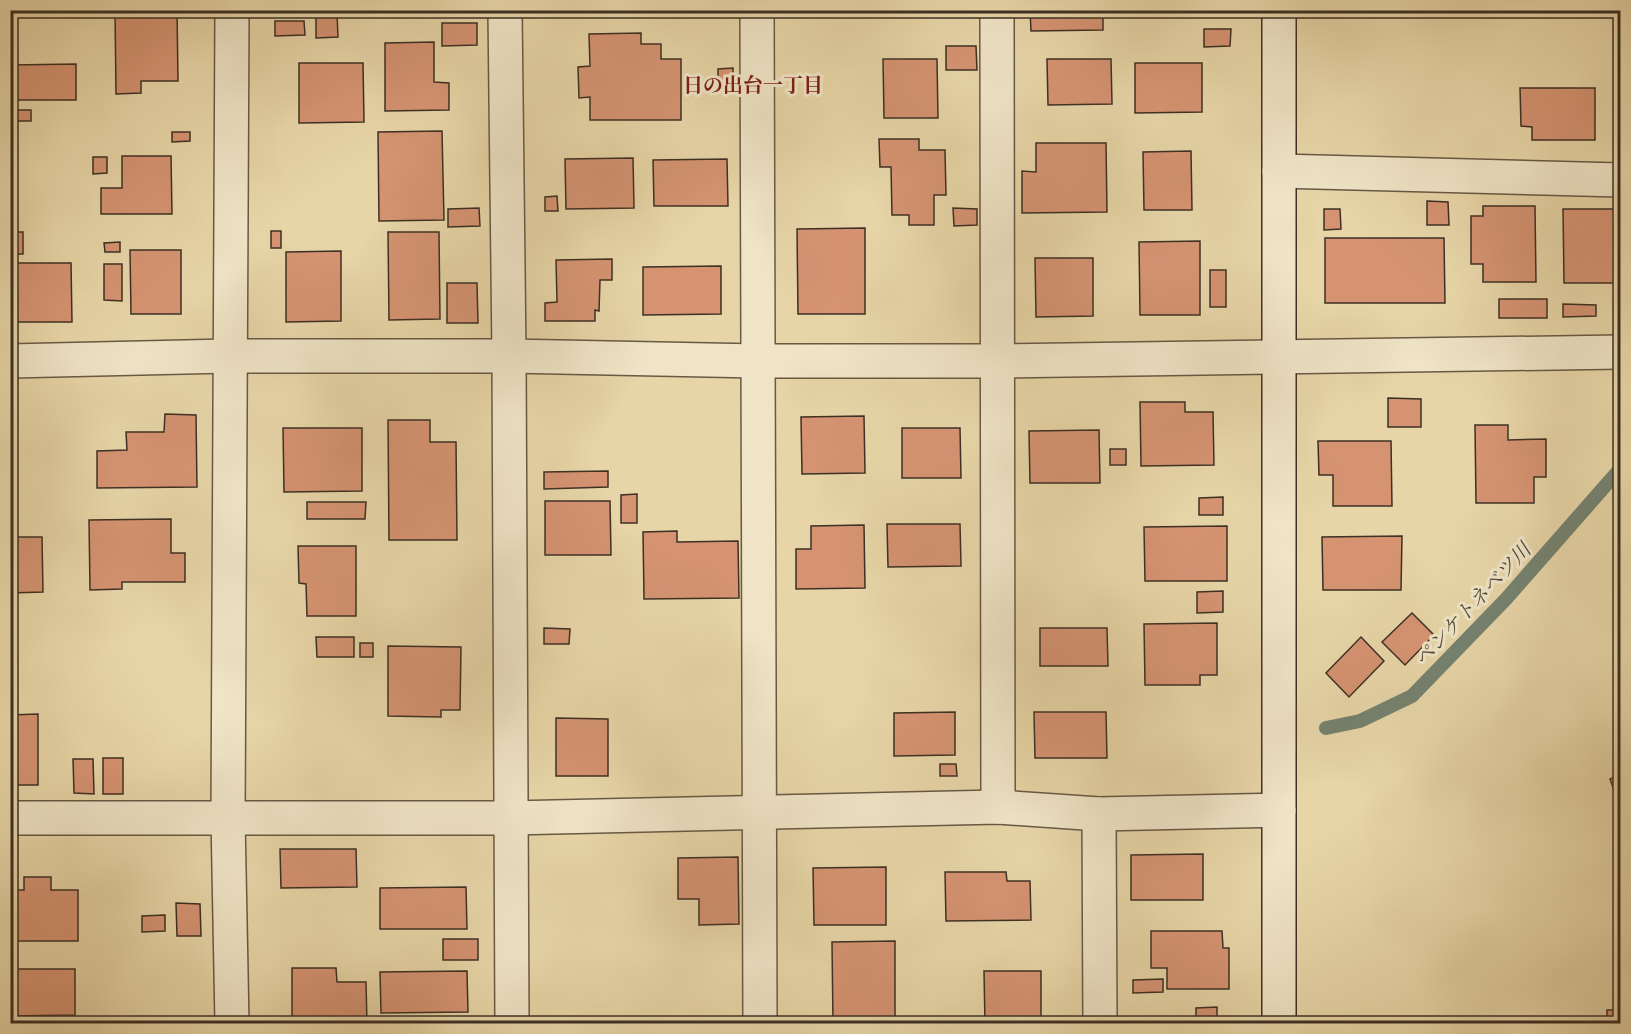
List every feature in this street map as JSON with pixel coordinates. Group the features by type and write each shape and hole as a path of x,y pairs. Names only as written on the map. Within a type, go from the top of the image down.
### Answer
{"street":[{"path":"232,10 228,356 228,818 232,1023"},
{"path":"505,10 512,1023"},
{"path":"758,10 760,1023"},
{"path":"997,10 998,807"},
{"path":"1279,10 1279,1023"},
{"path":"1279,171 1620,180"},
{"path":"10,361 228,356 509,356 758,361 998,361 1620,352"},
{"path":"10,818 510,818 998,807 1099,814 1279,810"},
{"path":"1099,814 1100,1023"}],"building":[{"path":"115,10 177,10 178,81 141,81 141,93 116,94"},
{"path":"1030,10 1103,10 1103,30 1031,31"},
{"path":"1154,10 1221,10 1221,16 1154,15"},
{"path":"316,13 337,13 338,37 316,38"},
{"path":"275,21 304,21 305,35 275,36"},
{"path":"442,23 477,23 477,45 442,46"},
{"path":"1204,29 1231,29 1230,46 1204,47"},
{"path":"641,33 641,44 661,44 661,59 681,59 681,120 590,120 590,97 579,98 578,67 590,66 589,34"},
{"path":"434,42 434,82 449,83 449,110 385,111 385,43"},
{"path":"946,46 976,46 977,70 946,70"},
{"path":"883,59 937,59 938,118 884,118"},
{"path":"1047,59 1111,59 1112,104 1048,105"},
{"path":"299,63 363,63 364,122 299,123"},
{"path":"1135,63 1202,63 1202,112 1135,113"},
{"path":"76,64 76,100 10,100 10,65"},
{"path":"733,68 733,90 718,91 718,69"},
{"path":"1520,88 1595,88 1595,140 1532,140 1532,127 1521,126"},
{"path":"10,110 31,110 31,121 10,121"},
{"path":"442,131 444,220 379,221 378,132"},
{"path":"172,132 190,132 190,141 172,142"},
{"path":"879,139 919,139 919,150 945,150 946,195 934,195 934,225 909,225 909,215 892,215 891,167 880,167"},
{"path":"1036,143 1106,143 1107,212 1022,213 1022,171 1036,172"},
{"path":"1191,151 1192,210 1144,210 1143,152"},
{"path":"122,156 171,156 172,214 101,214 101,188 122,188"},
{"path":"93,157 107,157 107,173 93,174"},
{"path":"633,158 634,208 566,209 565,159"},
{"path":"727,159 728,206 654,206 653,160"},
{"path":"557,196 558,211 545,211 545,197"},
{"path":"1427,201 1448,202 1449,225 1427,225"},
{"path":"1483,206 1535,206 1536,282 1483,282 1483,264 1471,264 1471,216 1483,216"},
{"path":"479,208 480,226 448,227 448,209"},
{"path":"953,208 977,209 977,225 954,226"},
{"path":"1324,209 1340,209 1341,229 1324,230"},
{"path":"1563,209 1620,209 1620,283 1564,283"},
{"path":"865,228 865,314 798,314 797,229"},
{"path":"271,231 281,231 281,248 271,248"},
{"path":"10,232 23,232 23,254 10,254"},
{"path":"388,232 439,232 440,319 389,320"},
{"path":"1325,238 1444,238 1445,303 1325,303"},
{"path":"1200,241 1200,315 1140,315 1139,242"},
{"path":"120,242 120,252 105,252 104,243"},
{"path":"130,250 181,250 181,314 131,314"},
{"path":"341,251 341,321 286,322 286,252"},
{"path":"1035,258 1093,258 1093,316 1036,317"},
{"path":"612,259 612,280 600,280 599,311 595,310 595,321 545,321 545,303 557,302 556,260"},
{"path":"10,263 71,263 72,322 10,322"},
{"path":"104,264 122,264 122,301 104,300"},
{"path":"721,266 721,314 643,315 643,267"},
{"path":"1210,270 1226,270 1226,307 1210,307"},
{"path":"447,283 477,283 478,323 447,323"},
{"path":"1499,299 1547,299 1547,318 1499,318"},
{"path":"1563,304 1596,305 1596,316 1563,317"},
{"path":"1388,398 1421,399 1421,427 1388,427"},
{"path":"1140,402 1185,402 1185,412 1213,412 1214,465 1141,466"},
{"path":"165,414 196,415 197,487 97,488 97,451 127,450 126,432 164,432"},
{"path":"864,416 865,473 802,474 801,417"},
{"path":"388,420 430,420 430,442 456,442 457,540 389,540"},
{"path":"1475,425 1508,425 1508,440 1546,439 1546,477 1534,477 1534,503 1476,503"},
{"path":"283,428 362,428 362,491 284,492"},
{"path":"902,428 960,428 961,478 902,478"},
{"path":"1099,430 1100,483 1030,483 1029,431"},
{"path":"1318,441 1391,441 1392,506 1333,506 1333,475 1319,475"},
{"path":"1110,449 1126,449 1126,465 1110,465"},
{"path":"608,471 608,487 544,489 544,472"},
{"path":"637,494 637,523 621,523 621,495"},
{"path":"1223,497 1223,515 1199,515 1199,498"},
{"path":"545,501 610,501 611,555 545,555"},
{"path":"307,502 366,502 365,519 307,519"},
{"path":"171,519 171,553 185,553 185,582 122,582 122,589 90,590 89,520"},
{"path":"887,524 960,524 961,566 888,567"},
{"path":"864,525 865,588 796,589 796,549 811,549 811,526"},
{"path":"1227,526 1227,581 1145,581 1144,527"},
{"path":"677,531 677,542 738,541 739,598 644,599 643,532"},
{"path":"1402,536 1401,590 1323,590 1322,537"},
{"path":"10,537 42,537 43,592 10,593"},
{"path":"298,546 356,546 356,616 307,616 306,584 299,583"},
{"path":"1223,591 1223,612 1197,613 1197,592"},
{"path":"1412,613 1434,635 1405,665 1382,642"},
{"path":"1217,623 1217,675 1200,675 1200,685 1145,685 1144,624"},
{"path":"544,628 570,629 569,644 544,644"},
{"path":"1040,628 1107,628 1108,666 1040,666"},
{"path":"316,637 354,637 354,657 317,657"},
{"path":"1361,637 1384,661 1349,697 1326,673"},
{"path":"360,643 373,643 373,657 360,657"},
{"path":"388,646 461,647 460,710 441,710 441,717 388,716"},
{"path":"955,712 955,755 894,756 894,713"},
{"path":"1034,712 1106,712 1107,758 1035,758"},
{"path":"38,714 38,785 10,785 10,715"},
{"path":"556,718 608,719 608,776 556,776"},
{"path":"103,758 123,758 123,794 103,794"},
{"path":"73,759 93,759 94,794 74,793"},
{"path":"940,764 956,764 957,776 940,776"},
{"path":"1620,775 1620,791 1615,793 1610,779"},
{"path":"280,849 356,849 357,887 281,888"},
{"path":"1203,854 1203,900 1131,900 1131,855"},
{"path":"738,857 739,924 699,925 699,899 678,899 678,858"},
{"path":"886,867 886,925 814,925 813,868"},
{"path":"945,872 1006,872 1007,881 1030,881 1031,920 946,921"},
{"path":"24,877 51,877 51,890 78,890 78,941 10,941 10,890 24,890"},
{"path":"466,887 467,929 380,929 380,888"},
{"path":"176,903 200,904 201,936 177,936"},
{"path":"165,915 165,931 142,932 142,916"},
{"path":"1151,931 1222,931 1223,948 1229,948 1229,989 1167,989 1167,968 1151,968"},
{"path":"443,939 478,939 478,960 443,960"},
{"path":"895,941 895,1024 833,1024 832,942"},
{"path":"292,968 336,968 337,982 366,982 367,1024 292,1024"},
{"path":"10,969 75,969 75,1015 10,1016"},
{"path":"467,971 468,1012 381,1013 380,972"},
{"path":"984,971 1041,971 1041,1024 985,1024"},
{"path":"1163,979 1163,992 1133,993 1133,980"},
{"path":"1217,1007 1217,1022 1196,1022 1196,1008"},
{"path":"1607,1010 1620,1010 1620,1024 1607,1024"},
{"path":"604,1019 637,1019 637,1024 604,1024"}],"waterway":[{"name":"ペンケトネベツ川","path":"1326,728 1360,721 1412,696 1506,599 1620,469"}],"district":[{"name":"日の出台一丁目","path":"753,84"}]}
